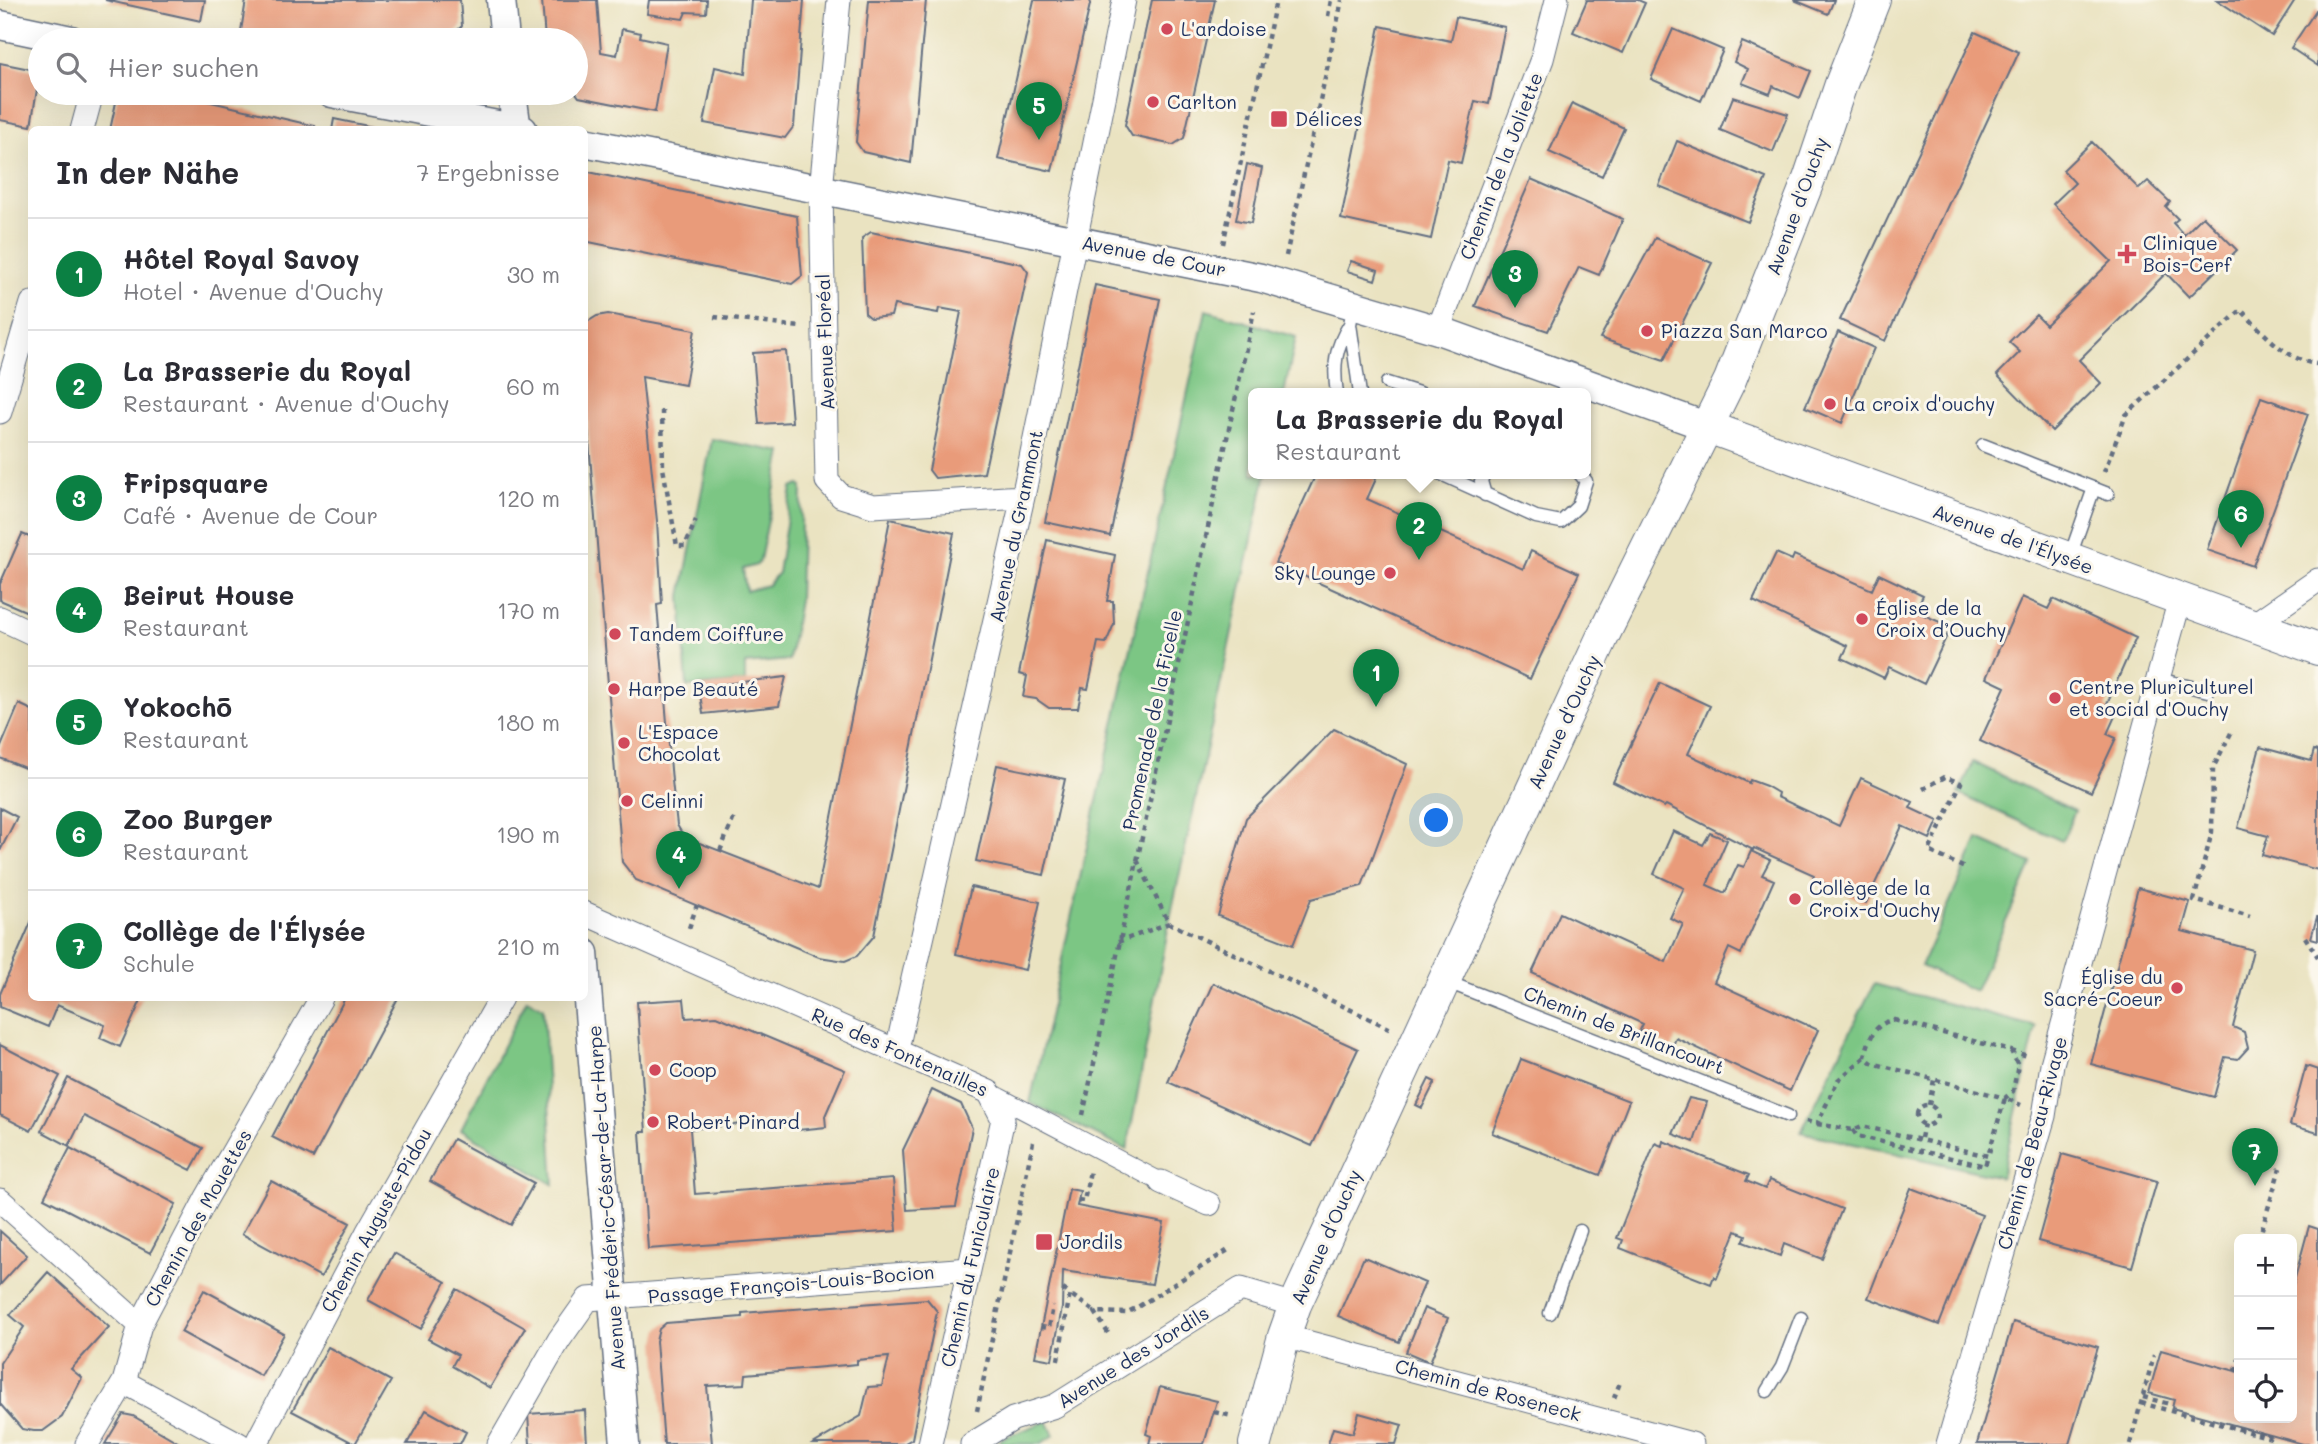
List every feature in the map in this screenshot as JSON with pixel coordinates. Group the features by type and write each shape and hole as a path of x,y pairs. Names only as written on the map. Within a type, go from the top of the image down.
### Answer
{"main road":[{"name":"Avenue d'Ouchy","path":"1255,1444 1295,1305 1602,638 1730,380 1809,179 1841,84 1874,0"},
{"name":"Avenue de l'Élysée","path":"1708,427 2318,649"}],"street":[{"path":"501,0 504,28"},
{"name":"Avenue Floréal","path":"839,0 821,190 827,481 841,496 873,506 1023,497"},
{"name":"Avenue du Grammont","path":"897,1049 1023,497 1124,0"},
{"name":"Chemin de la Joliette","path":"1438,330 1542,59 1557,0"},
{"path":"0,25 28,31"},
{"path":"83,126 89,105"},
{"path":"394,105 503,126"},
{"path":"514,105 518,126"},
{"name":"Avenue de Cour","path":"588,143 1261,278 1352,314 1438,330 1708,427"},
{"path":"0,412 28,317"},
{"path":"2253,625 2318,580"},
{"name":"Chemin de Beau-Rivage","path":"1948,1444 2044,1115 2052,1064 2180,599"},
{"path":"0,618 28,631"},
{"name":"Rue des Fontenailles","path":"588,915 897,1049 1079,1136 1161,1182 1209,1204"},
{"name":"Avenue Frédéric-César-de-La-Harpe","path":"588,999 625,1444"},
{"name":"Chemin des Mouettes","path":"87,1444 124,1382 140,1325 206,1199 319,1001"},
{"name":"Chemin Auguste-Pidou","path":"124,1382 242,1444 367,1233 499,1001"},
{"name":"Chemin du Funiculaire","path":"930,1444 1003,1119 989,1092"},
{"path":"0,1200 140,1325"},
{"name":"Passage François-Louis-Bocion","path":"614,1297 969,1269"},
{"name":"Avenue des Jordils","path":"973,1434 1055,1406 1241,1289 1295,1305"},
{"path":"499,1444 559,1340 588,1299 614,1297"},
{"name":"Chemin de Roseneck","path":"1284,1336 1692,1444"}],"lane":[{"path":"1336,388 1333,369 1338,344 1352,314"},
{"path":"1352,314 1359,388"},
{"path":"1387,383 1403,388"},
{"path":"1983,445 2099,491 2069,559"},
{"path":"1451,479 1536,517 1561,522 1578,506 1586,481 1584,479"},
{"path":"1482,479 1485,495"},
{"path":"2158,679 2207,691"},
{"name":"Chemin de Brillancourt","path":"1445,981 1788,1115"},
{"path":"1550,1313 1580,1231"},
{"path":"1766,1391 1782,1367 1801,1318"}],"path":[{"path":"1328,16 1331,0"},
{"path":"1286,256 1319,91 1342,0"},
{"path":"1223,244 1261,84 1275,5"},
{"path":"2099,491 2126,415 2241,310 2276,345 2307,363 2318,364"},
{"name":"Promenade de la Ficelle","path":"1079,1136 1118,942 1254,311"},
{"path":"714,317 825,330"},
{"path":"662,410 663,468 677,546 685,546 696,520"},
{"path":"2231,733 2213,768 2212,832 2194,901 2250,916"},
{"path":"1923,789 1945,777 1961,783 1929,851 1965,869"},
{"path":"720,851 735,815"},
{"path":"1136,859 1169,923 1392,1029"},
{"path":"689,928 698,905"},
{"path":"1118,942 1169,923"},
{"path":"2305,937 2318,957"},
{"path":"1817,1124 1838,1080 1865,1057 1874,1029 1883,1022 1894,1020 2011,1051 2018,1065 2014,1091 2006,1098 1985,1166 1857,1136 1853,1130"},
{"path":"1865,1057 1872,1063 2006,1098 2044,1115"},
{"path":"1929,1105 1934,1080"},
{"path":"1929,1105 1936,1111 1936,1118 1931,1124 1924,1124 1918,1120 1917,1113 1920,1107 1929,1105"},
{"path":"1788,1115 1817,1124 1853,1130 1862,1126 1921,1138 1988,1156"},
{"path":"1921,1138 1924,1124"},
{"path":"973,1434 1018,1233 1033,1142"},
{"path":"2260,1234 2280,1168"},
{"path":"1078,1200 1084,1201 1086,1192"},
{"path":"1095,1312 1126,1312 1136,1308 1230,1250"},
{"path":"1063,1289 1095,1312 1108,1333"},
{"path":"1058,1360 1070,1294"},
{"path":"1041,1327 1049,1328 1053,1306"},
{"path":"2130,1444 2154,1355"},
{"path":"1615,1396 1621,1380"},
{"path":"2143,1396 2173,1405"},
{"path":"2141,1403 2275,1439"}],"green space":[{"path":"1206,310 1296,337 1285,388 1248,388 1248,479 1265,479 1169,923 1127,1150 1030,1103"},
{"path":"712,439 782,452 760,560 757,565 743,569 746,591 768,585 778,573 792,488 799,485 802,487 799,600 789,660 745,664 745,682 687,687 681,596"},
{"path":"1973,762 2075,811 2062,841 1959,794"},
{"path":"1978,839 2032,863 1975,991 1921,966"},
{"path":"1874,984 2036,1027 2001,1177 1801,1132"},
{"path":"526,1001 543,1008 554,1185 461,1129"},
{"path":"1047,1421 1054,1435 1040,1444 1000,1444 1001,1439"}],"building":[{"path":"105,0 205,0 201,21"},
{"path":"246,0 460,0 462,26 460,28 241,28"},
{"path":"542,0 597,0 601,52 617,55 622,29 641,33 640,37 667,43 655,112 588,99 588,28 544,28"},
{"path":"649,0 707,0 706,13 686,12 683,19 647,14"},
{"path":"751,0 804,0 794,126 785,138 704,123 715,67 745,74"},
{"path":"869,0 926,0 911,163 863,152 856,142"},
{"path":"1034,0 1091,0 1052,171 998,159"},
{"path":"1152,0 1215,0 1184,138 1173,145 1132,136 1125,125"},
{"path":"1587,0 1638,0 1645,3 1623,53 1573,32"},
{"path":"1794,0 1834,0 1828,14"},
{"path":"2217,0 2295,0 2272,36"},
{"path":"2316,10 2318,11 2318,66 2291,48"},
{"path":"1456,17 1505,27 1489,104 1475,101 1461,163 1448,160 1431,239 1341,219 1380,26 1451,41"},
{"path":"1673,29 1723,50 1701,101 1651,79"},
{"path":"1975,32 2019,52 1885,341 1840,320"},
{"path":"1742,42 1811,71 1800,98 1773,86 1770,94 1742,83 1748,69 1734,62"},
{"path":"0,63 28,69 28,105 34,105 31,126 0,120"},
{"path":"1733,97 1788,114 1773,152 1720,130"},
{"path":"1572,103 1624,128 1602,176 1549,152"},
{"path":"115,105 224,105 315,126 111,126"},
{"path":"334,119 368,126 333,126"},
{"path":"1677,141 1766,178 1748,222 1659,186"},
{"path":"2092,142 2139,189 2148,181 2170,202 2166,207 2178,219 2173,223 2184,235 2203,216 2237,250 2189,297 2166,273 2079,360 2101,383 2052,431 1997,375 2020,352 2009,342 2036,315 2046,325 2111,261 2053,204 2075,183 2063,170"},
{"path":"1247,164 1262,168 1251,223 1236,220"},
{"path":"588,172 797,216 802,276 792,284 588,242"},
{"path":"1531,179 1623,219 1599,275 1579,267 1548,331 1475,306"},
{"path":"871,232 1022,264 1028,272 984,473 935,478 929,470 961,312 939,308 938,313 894,305 891,316 871,318 865,313 862,238"},
{"path":"1655,238 1712,263 1664,360 1600,338"},
{"path":"1351,261 1378,270 1375,280 1347,271"},
{"path":"1095,285 1160,299 1110,536 1045,522"},
{"path":"608,314 695,330 685,385 642,377 657,521 662,604 657,605 672,781 677,825 684,837 818,889 890,519 954,533 874,936 857,956 845,961 819,957 636,880 622,862 588,429 588,322"},
{"path":"1838,332 1874,348 1842,423 1805,407"},
{"path":"786,351 792,422 759,424 753,353"},
{"path":"2261,397 2308,414 2253,566 2207,550"},
{"path":"1314,479 1376,479 1367,499 1523,569 1531,551 1579,573 1530,679 1275,563"},
{"path":"22,534 28,536 28,612 0,600 0,584"},
{"path":"1047,540 1115,555 1107,601 1113,601 1114,624 1106,643 1098,642 1088,689 1082,688 1078,708 1049,708 1036,699 1023,697 1027,676 1019,674"},
{"name":"Église de la Croix d’Ouchy","path":"1776,553 1792,560 1794,555 1872,590 1879,574 1923,595 1915,611 1951,627 1924,684 1889,667 1884,678 1842,658 1848,646 1753,601"},
{"name":"Centre Pluriculturel et social d'Ouchy","path":"2022,597 2048,609 2053,599 2136,638 2105,708 2116,714 2107,734 2116,738 2091,792 1980,741 2005,687 1986,678"},
{"path":"786,677 779,706 703,714 699,687"},
{"path":"1660,683 1710,706 1688,754 1749,783 1750,780 1766,786 1778,793 1777,797 1839,826 1861,778 1913,802 1910,808 1938,821 1930,839 1902,826 1866,903 1813,878 1814,875 1754,848 1753,850 1666,805 1664,807 1613,782"},
{"path":"19,704 28,708 28,769 0,758 0,749"},
{"path":"1334,729 1407,764 1362,886 1311,899 1293,945 1218,916 1246,818"},
{"path":"2260,747 2311,761 2314,750 2318,751 2318,870 2262,855 2268,836 2238,828"},
{"path":"997,765 1065,779 1044,875 976,861"},
{"path":"0,808 17,817 0,851"},
{"path":"1673,831 1703,845 1710,833 1727,840 1707,885 1725,893 1738,865 1744,867 1751,851 1770,860 1762,875 1774,880 1741,954 1729,948 1714,982 1818,1030 1790,1091 1676,1038 1672,1048 1639,1032 1643,1024 1532,973 1560,913 1666,962 1683,924 1670,918 1684,888 1654,874"},
{"path":"971,887 1040,902 1025,970 956,954"},
{"name":"Église du Sacré-Coeur","path":"2138,888 2190,902 2182,931 2253,950 2233,1027 2244,1032 2248,1048 2238,1059 2225,1057 2214,1097 2091,1064"},
{"path":"2318,917 2318,940 2311,938"},
{"path":"28,929 28,1001 141,1001 120,1047 100,1038 105,1025 57,1005 48,1027 0,1007 0,994"},
{"path":"1213,983 1358,1049 1312,1146 1168,1082"},
{"path":"684,999 686,1018 717,1016 845,1070 825,1116 826,1127 798,1130 797,1119 690,1129 695,1194 893,1179 897,1231 648,1249 640,1132 646,1132 637,1002"},
{"path":"343,1001 396,1001 313,1158 272,1137"},
{"path":"0,1045 60,1076 31,1131 0,1115"},
{"path":"1521,1059 1629,1101 1600,1175 1492,1133"},
{"path":"2306,1066 2318,1070 2318,1133 2290,1125"},
{"path":"68,1078 203,1148 191,1170 84,1116 69,1146 41,1131"},
{"path":"1429,1079 1435,1082 1422,1108 1416,1105"},
{"path":"932,1090 961,1104 972,1128 956,1207 907,1210 903,1150"},
{"path":"1689,1098 1707,1102 1694,1142 1673,1134"},
{"path":"453,1139 534,1183 511,1225 430,1181"},
{"path":"1663,1141 1749,1175 1746,1181 1765,1189 1769,1180 1842,1209 1822,1259 1784,1244 1780,1256 1743,1242 1746,1235 1736,1231 1717,1278 1714,1276 1711,1284 1620,1248 1623,1240 1617,1238 1655,1143 1662,1146"},
{"path":"70,1148 176,1204 150,1253 44,1198"},
{"path":"2062,1154 2157,1181 2132,1267 2038,1241"},
{"path":"271,1181 350,1223 321,1277 242,1234"},
{"path":"1911,1188 1982,1215 1939,1325 1868,1298"},
{"path":"1069,1189 1080,1191 1077,1206 1164,1223 1152,1284 1063,1271 1062,1308 1052,1360 1035,1357"},
{"path":"2309,1226 2318,1229 2318,1444 2303,1444 2172,1408 2174,1400 2149,1393 2161,1350 2234,1371 2234,1423 2297,1423 2297,1270"},
{"path":"0,1231 27,1255 0,1285"},
{"path":"394,1253 446,1282 421,1329 368,1300"},
{"path":"1364,1257 1425,1283 1399,1342 1338,1316"},
{"path":"48,1272 109,1327 71,1369 82,1378 62,1417 43,1431 34,1431 22,1429 0,1404 0,1363 24,1327 10,1315"},
{"path":"457,1289 525,1328 490,1388 452,1366 458,1355 428,1339"},
{"path":"204,1290 284,1334 261,1376 181,1332"},
{"path":"927,1299 937,1311 912,1439 903,1444 813,1444 861,1416 868,1387 882,1386 889,1357 857,1360 857,1364 746,1374 745,1384 707,1386 712,1444 664,1444 656,1341 659,1329 666,1323 742,1317 742,1313"},
{"path":"1424,1308 1448,1318 1430,1362 1406,1352"},
{"path":"2013,1322 2098,1347 2069,1444 1977,1444"},
{"path":"328,1347 391,1381 355,1444 292,1411"},
{"path":"1160,1387 1217,1401 1204,1444 1149,1444 1151,1436 1146,1434"},
{"path":"426,1410 466,1432 460,1444 407,1444"},
{"path":"585,1410 587,1444 530,1444 528,1414"},
{"path":"1359,1413 1402,1425 1396,1444 1328,1444 1333,1428 1353,1433"},
{"path":"123,1414 133,1416 181,1444 105,1444"}],"place":[{"name":"L'ardoise","path":"1167,29"},
{"name":"Carlton","path":"1153,102"},
{"name":"Délices","path":"1279,119"},
{"name":"Yokochō","path":"1039,140"},
{"name":"Clinique Bois-Cerf","path":"2127,254"},
{"name":"Fripsquare","path":"1515,308"},
{"name":"Piazza San Marco","path":"1647,331"},
{"name":"La croix d'ouchy","path":"1830,404"},
{"name":"Zoo Burger","path":"2241,548"},
{"name":"La Brasserie du Royal","path":"1419,560"},
{"name":"Sky Lounge","path":"1390,573"},
{"name":"Église de la Croix d’Ouchy","path":"1862,619"},
{"name":"Tandem Coiffure","path":"615,634"},
{"name":"Harpe Beauté","path":"614,689"},
{"name":"Centre Pluriculturel et social d'Ouchy","path":"2055,698"},
{"name":"Hôtel Royal Savoy","path":"1376,707"},
{"name":"L'Espace Chocolat","path":"624,743"},
{"name":"Celinni","path":"627,801"},
{"name":"Beirut House","path":"679,889"},
{"name":"Collège de la Croix-d'Ouchy","path":"1795,899"},
{"name":"Église du Sacré-Coeur","path":"2177,988"},
{"name":"Coop","path":"655,1070"},
{"name":"Robert Pinard","path":"653,1122"},
{"name":"Collège de l'Élysée","path":"2255,1186"},
{"name":"Jordils","path":"1044,1242"}]}
